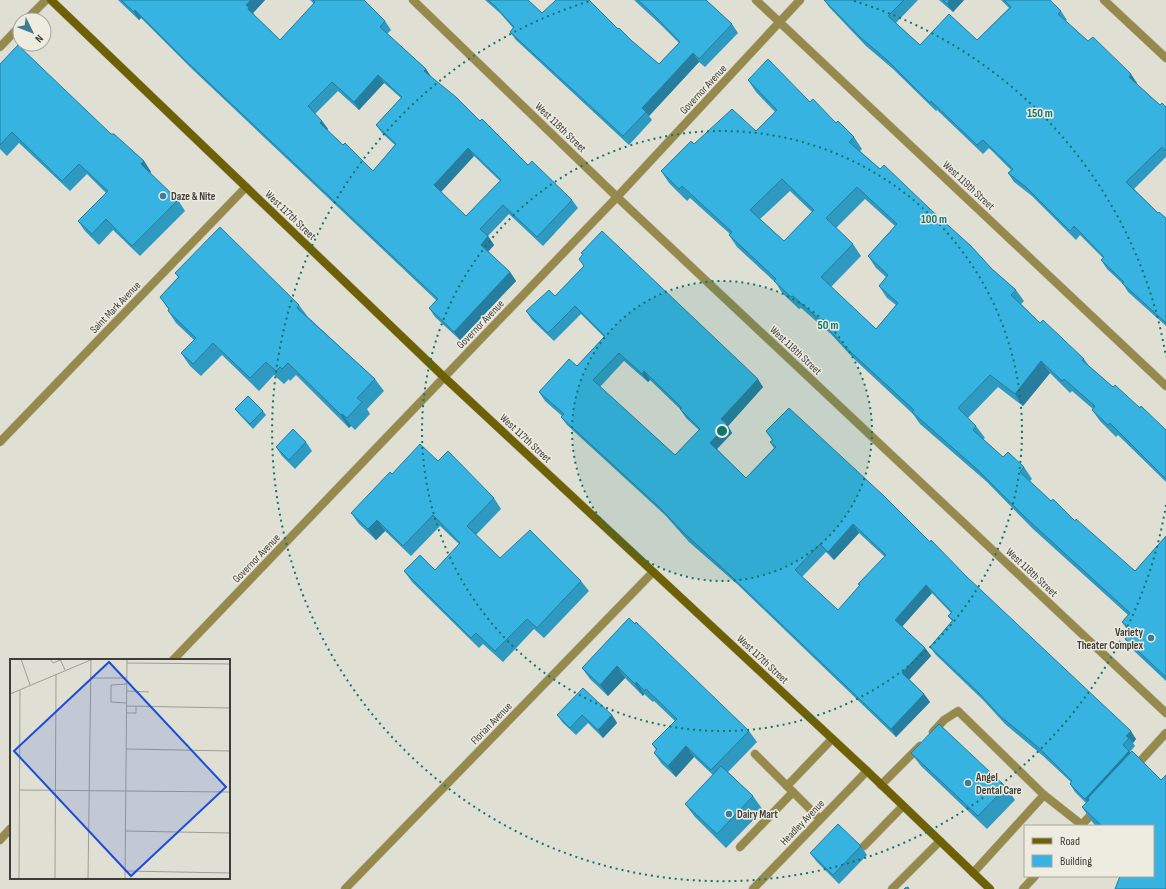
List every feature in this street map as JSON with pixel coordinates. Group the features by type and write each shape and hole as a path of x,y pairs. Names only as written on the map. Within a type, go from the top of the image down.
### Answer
{"main road":[{"name":"West 117th Street","path":"51,0 444,377 867,771 990,889"}],"street":[{"path":"34,12 46,0"},
{"name":"West 118th Street","path":"413,0 617,197 1166,713"},
{"name":"West 119th Street","path":"756,0 1166,386"},
{"name":"Governor Avenue","path":"174,659 617,197 800,0"},
{"path":"1104,0 1166,58"},
{"path":"0,47 12,34"},
{"name":"Saint Mark Avenue","path":"0,442 246,187"},
{"name":"Florian Avenue","path":"345,889 653,572"},
{"path":"881,785 944,720 958,711 1044,795 1081,825 1103,802"},
{"path":"1130,773 1166,733"},
{"path":"740,847 832,739"},
{"path":"755,754 820,819"},
{"name":"Headley Avenue","path":"753,889 867,771"},
{"path":"973,873 1044,795"},
{"path":"864,846 904,806"},
{"path":"0,840 10,829"},
{"path":"892,889 940,841"},
{"path":"1023,889 1034,877"}],"building":[{"path":"121,0 251,0 246,5 249,7 248,9 280,40 315,2 313,0 364,0 385,21 380,27 426,69 424,71 456,97 480,121 482,119 528,165 532,161 572,200 537,237 503,205 480,229 488,236 481,245 510,272 454,332 429,308 438,299 186,61 135,10 134,12","holes":["378,75 402,97 376,125 396,144 373,171 345,143 343,145 320,123 322,121 308,106 332,82 354,102","468,148 501,180 466,216 434,185"]},
{"path":"488,0 528,0 542,13 556,0 589,0 618,29 619,28 659,64 680,42 638,0 706,0 732,24 699,59 693,53 642,108 646,112 623,136 510,32 514,27"},
{"path":"824,0 904,0 888,16 920,45 949,14 977,40 1011,7 1004,0 1050,0 1061,11 1058,14 1088,41 1093,37 1131,74 1129,77 1160,105 1162,103 1166,107 1166,151 1162,147 1126,182 1158,213 1159,212 1166,218 1166,323 1122,283 1124,282 1101,260 1104,257 1074,226 1070,231 1026,187 1008,173 1013,169 983,140 977,145 931,101 930,103 887,60 860,37"},
{"path":"943,0 950,0 947,4"},
{"path":"12,51 25,52 111,134 114,134 144,161 141,164 178,200 132,246 106,219 92,234 78,221 108,191 79,164 62,181 12,132 0,145 0,64"},
{"path":"768,59 810,102 813,99 836,123 838,121 854,137 849,142 880,169 884,165 971,246 992,269 1016,290 1011,295 1040,323 1043,320 1084,359 1082,360 1113,387 1115,385 1140,408 1141,406 1166,430 1166,479 1110,423 1108,425 1092,410 1095,406 1064,379 1062,381 1041,361 1015,394 990,375 958,408 976,426 973,430 1003,457 1008,452 1024,467 1020,472 1051,501 1053,499 1075,521 1076,519 1135,571 1166,536 1166,677 1125,639 1132,631 1122,622 1130,613 1025,517 978,470 912,412 914,410 844,346 823,323 774,281 776,279 729,235 732,232 682,186 679,189 661,171 691,141 694,144 732,109 756,131 777,110 748,80","holes":["782,179 814,210 784,241 750,210","857,187 897,224 868,256 888,275 879,286 898,303 876,329 821,277 853,244 826,218"]},
{"path":"220,227 299,305 297,308 375,379 357,398 362,402 347,418 342,414 341,415 288,363 282,369 280,367 276,371 266,362 250,378 213,343 193,364 181,353 196,338 168,311 169,309 160,297 179,277 175,273"},
{"path":"602,231 758,379 721,419 727,424 710,443 746,478 776,447 770,442 773,440 766,431 789,408 884,496 930,542 931,540 967,577 1131,731 1126,736 1129,738 1123,745 1129,751 1085,799 1070,784 1072,781 1038,747 1000,716 979,693 930,647 953,620 948,616 952,612 926,585 895,620 925,648 902,673 924,694 891,729 684,533 659,507 561,417 564,414 539,392 569,359 577,366 605,336 575,306 548,333 526,311 549,290 555,296 584,266 579,259 583,254 581,253","holes":["619,353 642,374 644,371 682,408 680,409 700,429 675,455 593,380","853,524 886,555 858,584 860,585 838,610 795,570 820,544 828,552"]},
{"path":"248,396 263,411 250,424 235,409"},
{"path":"293,429 306,442 289,460 276,447"},
{"path":"420,444 438,461 448,451 494,498 467,526 500,558 530,530 581,581 537,628 527,619 495,651 476,633 471,638 404,571 420,555 435,570 460,543 433,515 403,546 377,520 368,529 351,513 390,472 392,474"},
{"path":"629,618 635,624 636,622 749,731 711,770 686,746 668,766 654,753 657,749 652,744 677,719 646,689 645,691 636,682 635,684 617,666 600,685 582,668"},
{"path":"583,688 612,715 598,730 582,715 570,728 557,715"},
{"name":"Angel Dental Care","path":"939,724 1006,787 978,816 911,753"},
{"path":"1132,751 1161,780 1166,775 1166,889 1115,889 1120,877 1154,877 1154,825 1101,825 1082,807 1089,800 1088,798"},
{"path":"721,766 753,796 717,834 685,804"},
{"path":"838,824 861,846 833,875 810,853"}],"place":[{"name":"Daze & Nite","path":"163,196"},
{"name":"Variety Theater Complex","path":"1151,638"},
{"name":"Angel Dental Care","path":"968,783"},
{"name":"Dairy Mart","path":"729,814"}]}
